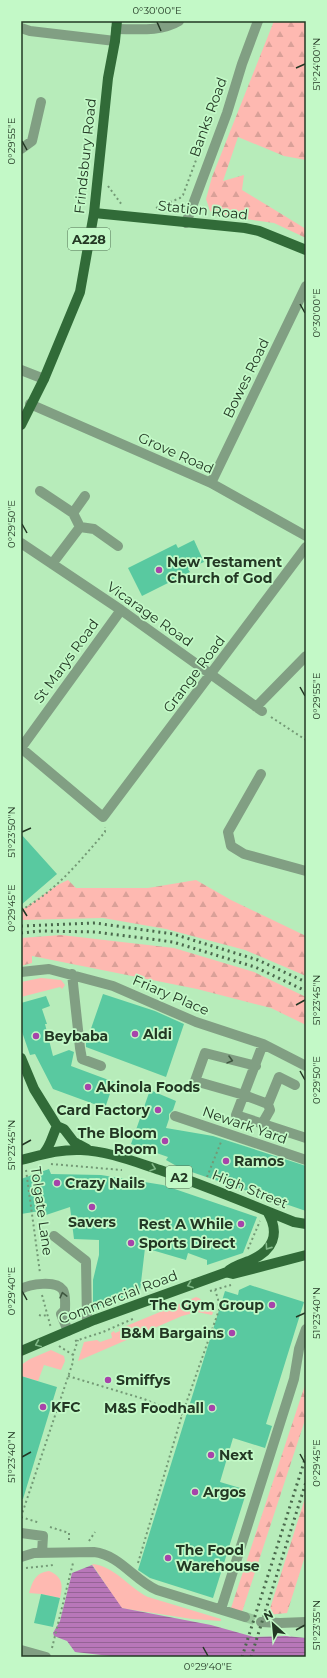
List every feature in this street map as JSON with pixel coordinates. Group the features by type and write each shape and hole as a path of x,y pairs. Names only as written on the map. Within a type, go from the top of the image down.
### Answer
{"main road":[{"name":"Frindsbury Road","path":"21,425 30,404 44,379 80,292 94,213 108,78 115,41 116,25"},
{"name":"Station Road","path":"94,213 259,230 306,250"},
{"path":"21,1058 34,1088 57,1126 64,1129 74,1142 89,1150"},
{"path":"46,1158 57,1126"},
{"name":"High Street","path":"23,1164 46,1158 66,1150 89,1150 128,1159 204,1185 264,1214 306,1224"},
{"name":"Commercial Road","path":"21,1351 88,1323 227,1272 231,1268 257,1258 265,1252 273,1240 274,1229 264,1214"},
{"name":"Commercial Road","path":"227,1272 232,1274 306,1255"}],"street":[{"path":"116,25 163,28 179,21"},
{"name":"Banks Road","path":"186,223 227,112 242,64 258,21"},
{"path":"21,28 30,31 115,41"},
{"path":"21,148 32,141 41,102"},
{"name":"Bowes Road","path":"211,483 306,286"},
{"path":"21,370 44,379"},
{"name":"Grove Road","path":"30,404 211,483 306,536"},
{"path":"40,491 73,513 80,526"},
{"path":"73,513 85,496"},
{"path":"80,526 94,528 118,546"},
{"path":"52,564 80,526"},
{"name":"Vicarage Road","path":"21,543 121,610 259,709"},
{"name":"Grange Road","path":"103,817 306,547"},
{"name":"St Marys Road","path":"21,748 121,610"},
{"path":"259,709 306,656"},
{"path":"21,748 103,817"},
{"path":"261,774 228,832 231,846 244,854 306,870"},
{"name":"Friary Place","path":"21,972 49,969 113,986 196,1022 264,1044 306,1066"},
{"path":"72,974 82,1059 102,1066"},
{"path":"264,1044 236,1114 306,1138"},
{"path":"256,1066 205,1053 195,1081 244,1095 268,1104"},
{"path":"262,1124 270,1110 268,1104 279,1077 295,1085"},
{"name":"Newark Yard","path":"175,1116 306,1160"},
{"path":"54,1236 86,1261 88,1323"},
{"path":"21,1289 27,1285 56,1284 64,1292 65,1310 61,1314 68,1331"},
{"path":"222,1609 294,1379 306,1329"},
{"path":"21,1533 43,1536 38,1553"},
{"path":"21,1551 38,1553 100,1553 110,1557 146,1584 157,1590 245,1617"},
{"path":"21,1557 38,1553"},
{"path":"261,1622 306,1622"},
{"path":"21,1650 49,1653"}],"path":[{"path":"154,209 183,195 210,123"},
{"path":"106,182 120,202 124,205"},
{"path":"259,709 306,740"},
{"path":"21,910 33,904 56,884 105,832 103,817"},
{"path":"204,1185 224,1133"},
{"path":"46,1158 54,1165 94,1167 126,1171"},
{"path":"21,1169 23,1164"},
{"name":"Tolgate Lane","path":"23,1164 41,1284 48,1321 54,1337"},
{"path":"247,1252 260,1220 264,1214"},
{"path":"206,1292 232,1284"},
{"path":"128,1570 137,1564 182,1415 219,1310 215,1290"},
{"path":"39,1315 47,1315"},
{"path":"71,1342 110,1329 138,1316"},
{"path":"48,1321 52,1320"},
{"path":"21,1517 73,1361 73,1355 78,1340"},
{"path":"64,1344 58,1346 73,1355"},
{"path":"68,1376 144,1399 182,1415"},
{"path":"93,1536 97,1537"},
{"path":"49,1653 74,1562 68,1563"},
{"path":"21,1568 61,1564"}],"green space":[{"path":"274,21 306,21 306,160 284,156 238,137 223,181 244,175 242,190 306,229 306,238 274,223 218,217 210,211 206,199 212,177"},
{"path":"68,880 76,888 148,888 196,880 231,900 306,936 306,976 245,950 166,929 103,918 21,920 21,910 55,886"},
{"path":"61,935 174,948 254,972 306,997 306,1025 271,1008 197,989 32,956 32,963 21,966 21,938"},
{"path":"41,978 61,980 65,985 62,989 60,987 21,997 21,982"},
{"path":"196,1297 199,1298 213,1312 212,1315 197,1312 182,1316 78,1361 84,1342 97,1340 100,1342 112,1338 111,1333 114,1331 115,1333 120,1331 119,1329"},
{"path":"51,1350 64,1356 65,1361 61,1370 44,1365 38,1381 21,1376 21,1365 30,1359"},
{"path":"306,1382 306,1417 242,1612 231,1608"},
{"path":"306,1495 306,1553 287,1613 268,1615"},
{"path":"92,1564 115,1573 148,1597 221,1619 221,1621 192,1619 121,1608"},
{"path":"49,1571 54,1573 61,1582 62,1589 60,1598 29,1593 35,1578 44,1572"}],"shaded area":[{"path":"92,1565 122,1608 211,1625 254,1637 286,1636 306,1638 306,1657 119,1657 75,1652 67,1641 54,1636 53,1633 60,1621 72,1573"}],"building":[{"name":"New Testament Church of God","path":"194,540 204,562 188,569 190,572 142,596 128,568 176,544 178,548"},
{"path":"21,834 57,874 21,905"},
{"name":"Aldi","path":"103,994 155,1011 184,1024 166,1077 86,1047 86,1043"},
{"path":"46,996 50,1006 42,1009 47,1024 45,1024 53,1056 69,1050 74,1052 71,1066 114,1082 105,1108 53,1089 35,1054 30,1055 21,1029 21,1003"},
{"path":"150,1090 176,1101 173,1110 169,1114 166,1128 213,1136 306,1166 306,1211 180,1168 166,1160 168,1157 131,1144"},
{"path":"49,1169 51,1174 101,1175 163,1185 257,1217 243,1253 207,1265 207,1260 188,1253 186,1260 145,1248 140,1291 93,1309 93,1280 99,1255 99,1240 74,1239 70,1207 40,1217 40,1211 21,1214 21,1179"},
{"path":"250,1285 304,1302 266,1424 272,1426 265,1448 233,1438 220,1482 247,1490 213,1598 150,1578 138,1570 225,1291 238,1295 239,1290"},
{"path":"21,1376 57,1387 23,1499 21,1499"},
{"path":"41,1594 60,1598 53,1627 34,1623"}],"tunnel":[{"path":"245,1617 261,1622"}],"railway":[{"path":"21,926 95,923 173,934 258,960 306,982"},
{"path":"21,933 41,931 96,932 173,942 255,967 306,991"},
{"path":"242,1657 306,1456"},
{"path":"251,1657 306,1482"}],"place":[{"name":"New Testament Church of God","path":"159,570"},
{"name":"Aldi","path":"135,1034"},
{"name":"Beybaba","path":"36,1036"},
{"name":"Akinola Foods","path":"88,1087"},
{"name":"Card Factory","path":"158,1110"},
{"name":"The Bloom Room","path":"165,1141"},
{"name":"Ramos","path":"226,1161"},
{"name":"Crazy Nails","path":"57,1183"},
{"name":"Savers","path":"92,1207"},
{"name":"Rest A While","path":"241,1224"},
{"name":"Sports Direct","path":"131,1243"},
{"name":"The Gym Group","path":"272,1305"},
{"name":"B&M Bargains","path":"232,1333"},
{"name":"Smiffys","path":"108,1380"},
{"name":"KFC","path":"43,1407"},
{"name":"M&S Foodhall","path":"212,1408"},
{"name":"Next","path":"211,1455"},
{"name":"Argos","path":"195,1492"},
{"name":"The Food Warehouse","path":"168,1558"}]}
